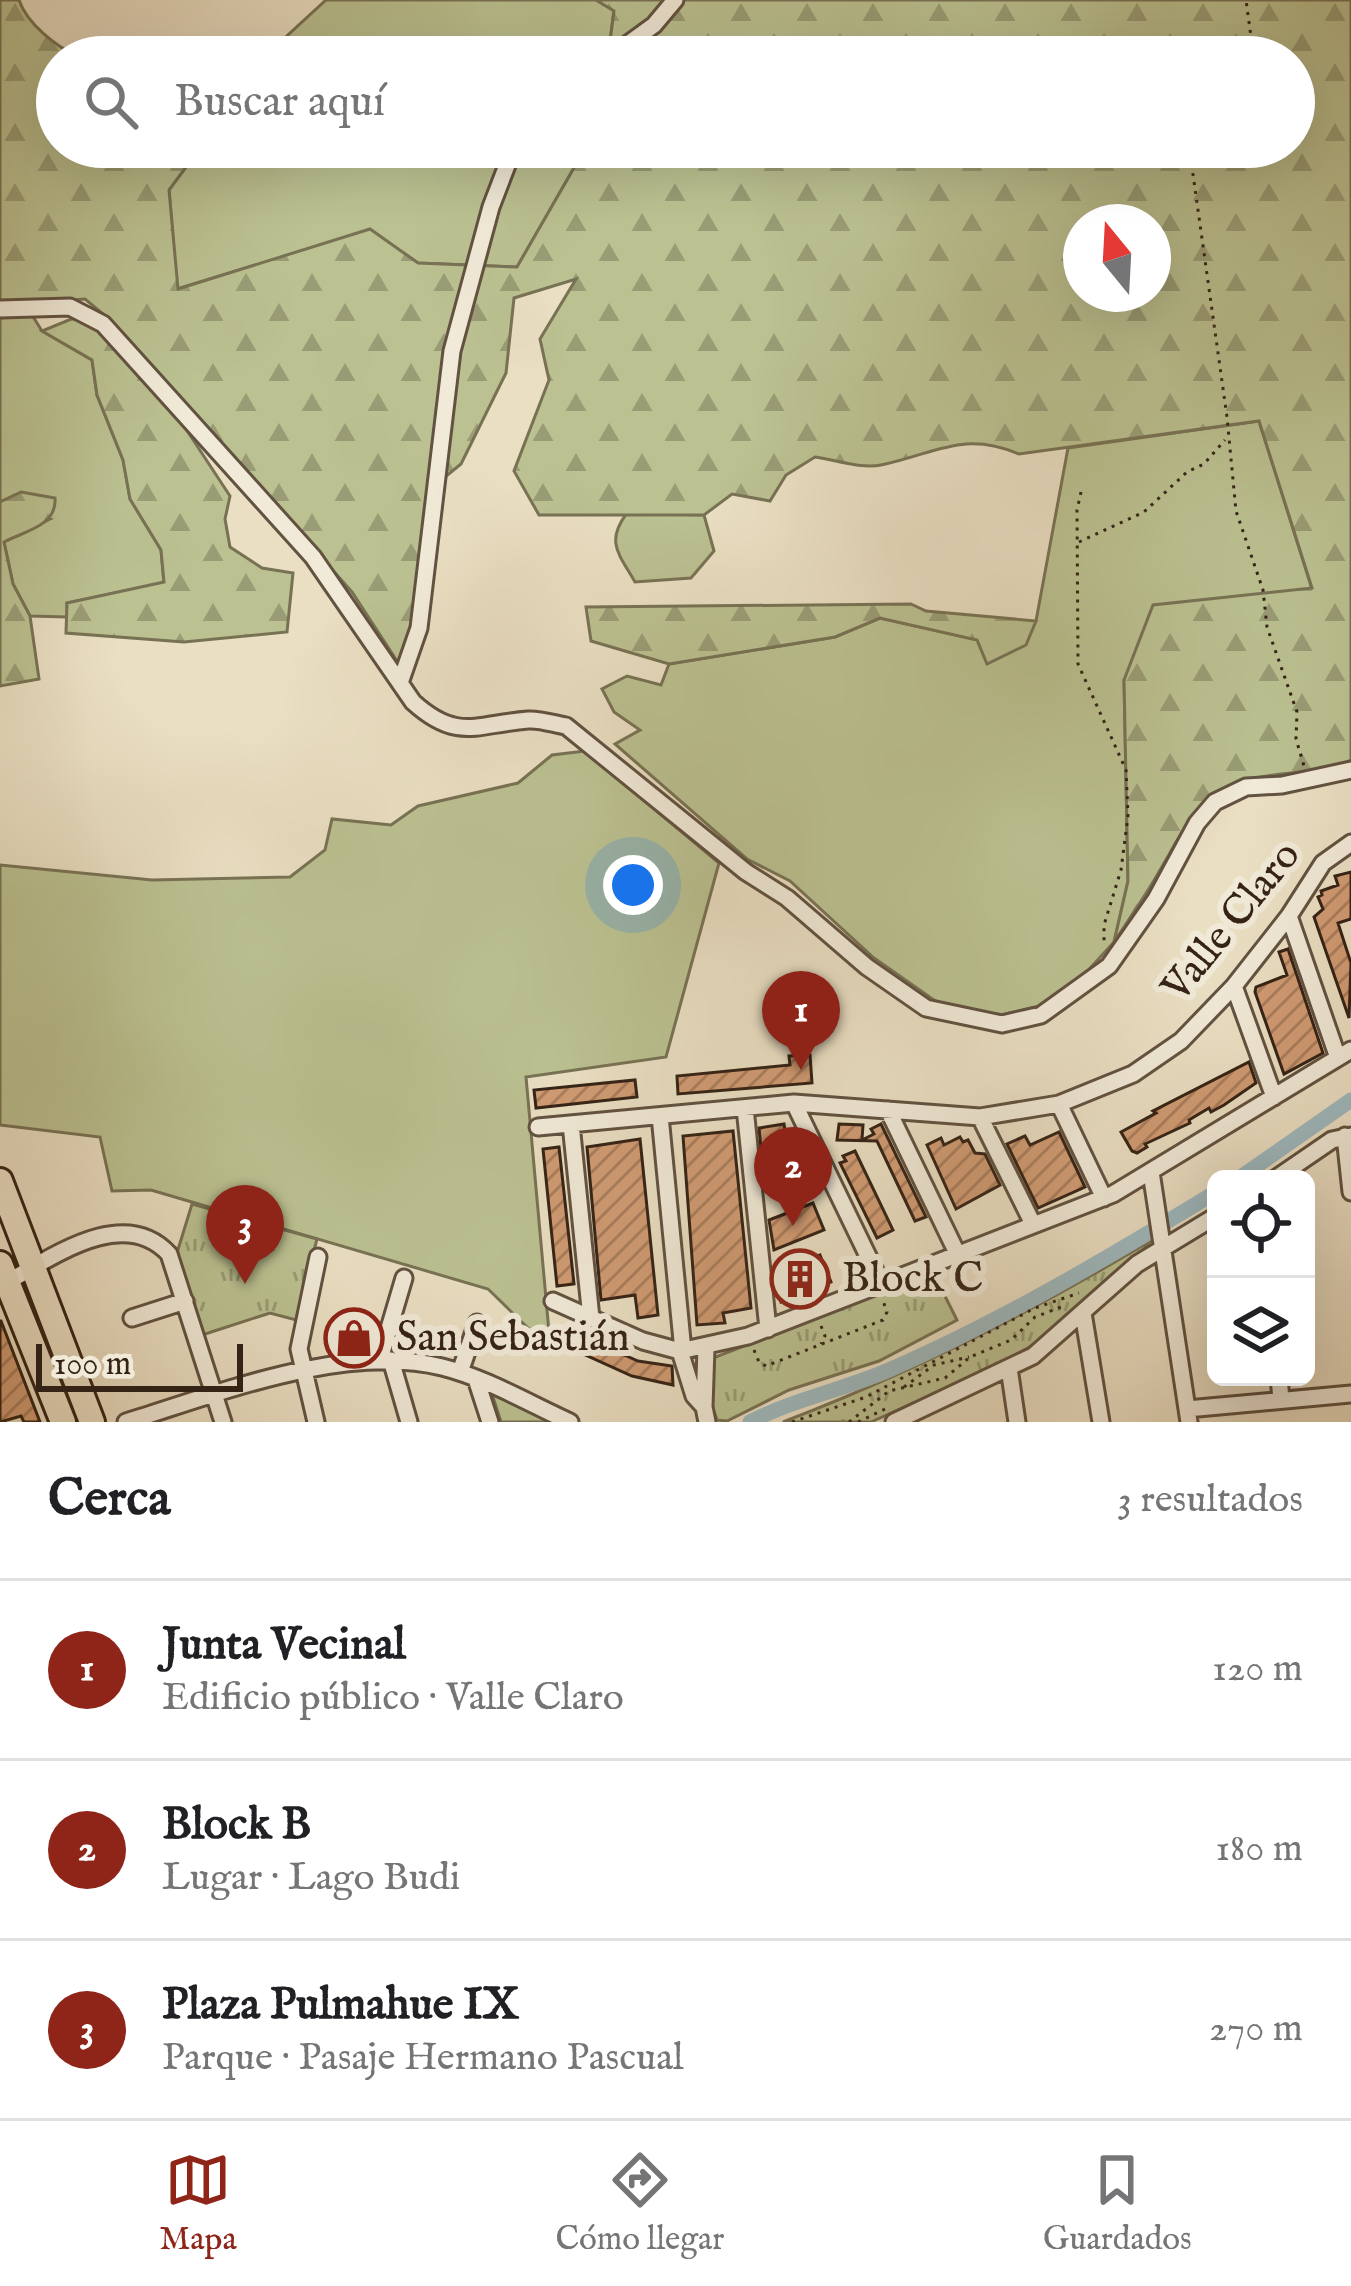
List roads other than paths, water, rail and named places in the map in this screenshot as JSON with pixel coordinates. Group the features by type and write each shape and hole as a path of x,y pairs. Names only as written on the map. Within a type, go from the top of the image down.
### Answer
{"main road":[{"path":"0,1181 92,1422"},
{"path":"2,1278 64,1422"}],"street":[{"path":"639,36 675,0"},
{"path":"401,680 419,628 452,351 506,168"},
{"path":"0,309 70,307 103,324 313,557 413,702 436,721 473,730 532,720 566,726 746,872 787,898 867,967 926,1008 1002,1024 1052,1009 1102,971 1156,899 1207,810 1246,787 1351,770"},
{"name":"Valle Claro","path":"538,1127 794,1103 980,1117 1059,1104 1133,1074 1181,1041 1234,986 1289,916 1322,862 1351,843"},
{"path":"553,1301 643,1341 682,1351 706,1348 881,1291 957,1253 1104,1198 1344,1054 1289,916"},
{"path":"1234,986 1274,1097"},
{"path":"794,1103 881,1291"},
{"path":"1059,1104 1104,1198"},
{"path":"745,1108 768,1329"},
{"path":"888,1110 957,1253"},
{"path":"660,1116 682,1351 694,1396 705,1414"},
{"path":"980,1117 1033,1224"},
{"path":"572,1124 591,1318"},
{"path":"1288,1170 1332,1140 1348,1136 1351,1192"},
{"path":"1151,1172 1188,1416 1351,1394"},
{"path":"894,1422 1048,1345 1137,1264 1162,1232 1207,1219"},
{"path":"2,1278 90,1240 122,1233 155,1241 169,1254 223,1422"},
{"path":"316,1422 299,1337 318,1257"},
{"path":"404,1278 386,1360 409,1422"},
{"path":"132,1318 185,1301"},
{"path":"1089,1308 1101,1422"},
{"path":"477,1324 468,1376 490,1422"},
{"path":"705,1414 706,1348"},
{"path":"126,1422 303,1372 386,1360 468,1376 570,1422"},
{"path":"1009,1368 1017,1422"},
{"path":"1280,1386 1281,1400"}],"waterway":[{"path":"1251,1170 1351,1100"},
{"path":"750,1422 889,1370 973,1331 1207,1197"}],"place":[{"name":"Junta Vecinal","path":"801,1070"},
{"name":"Block B","path":"793,1226"},
{"name":"Block C","path":"800,1279"},
{"name":"Plaza Pulmahue IX","path":"245,1284"},
{"name":"San Sebastián","path":"354,1338"}]}
